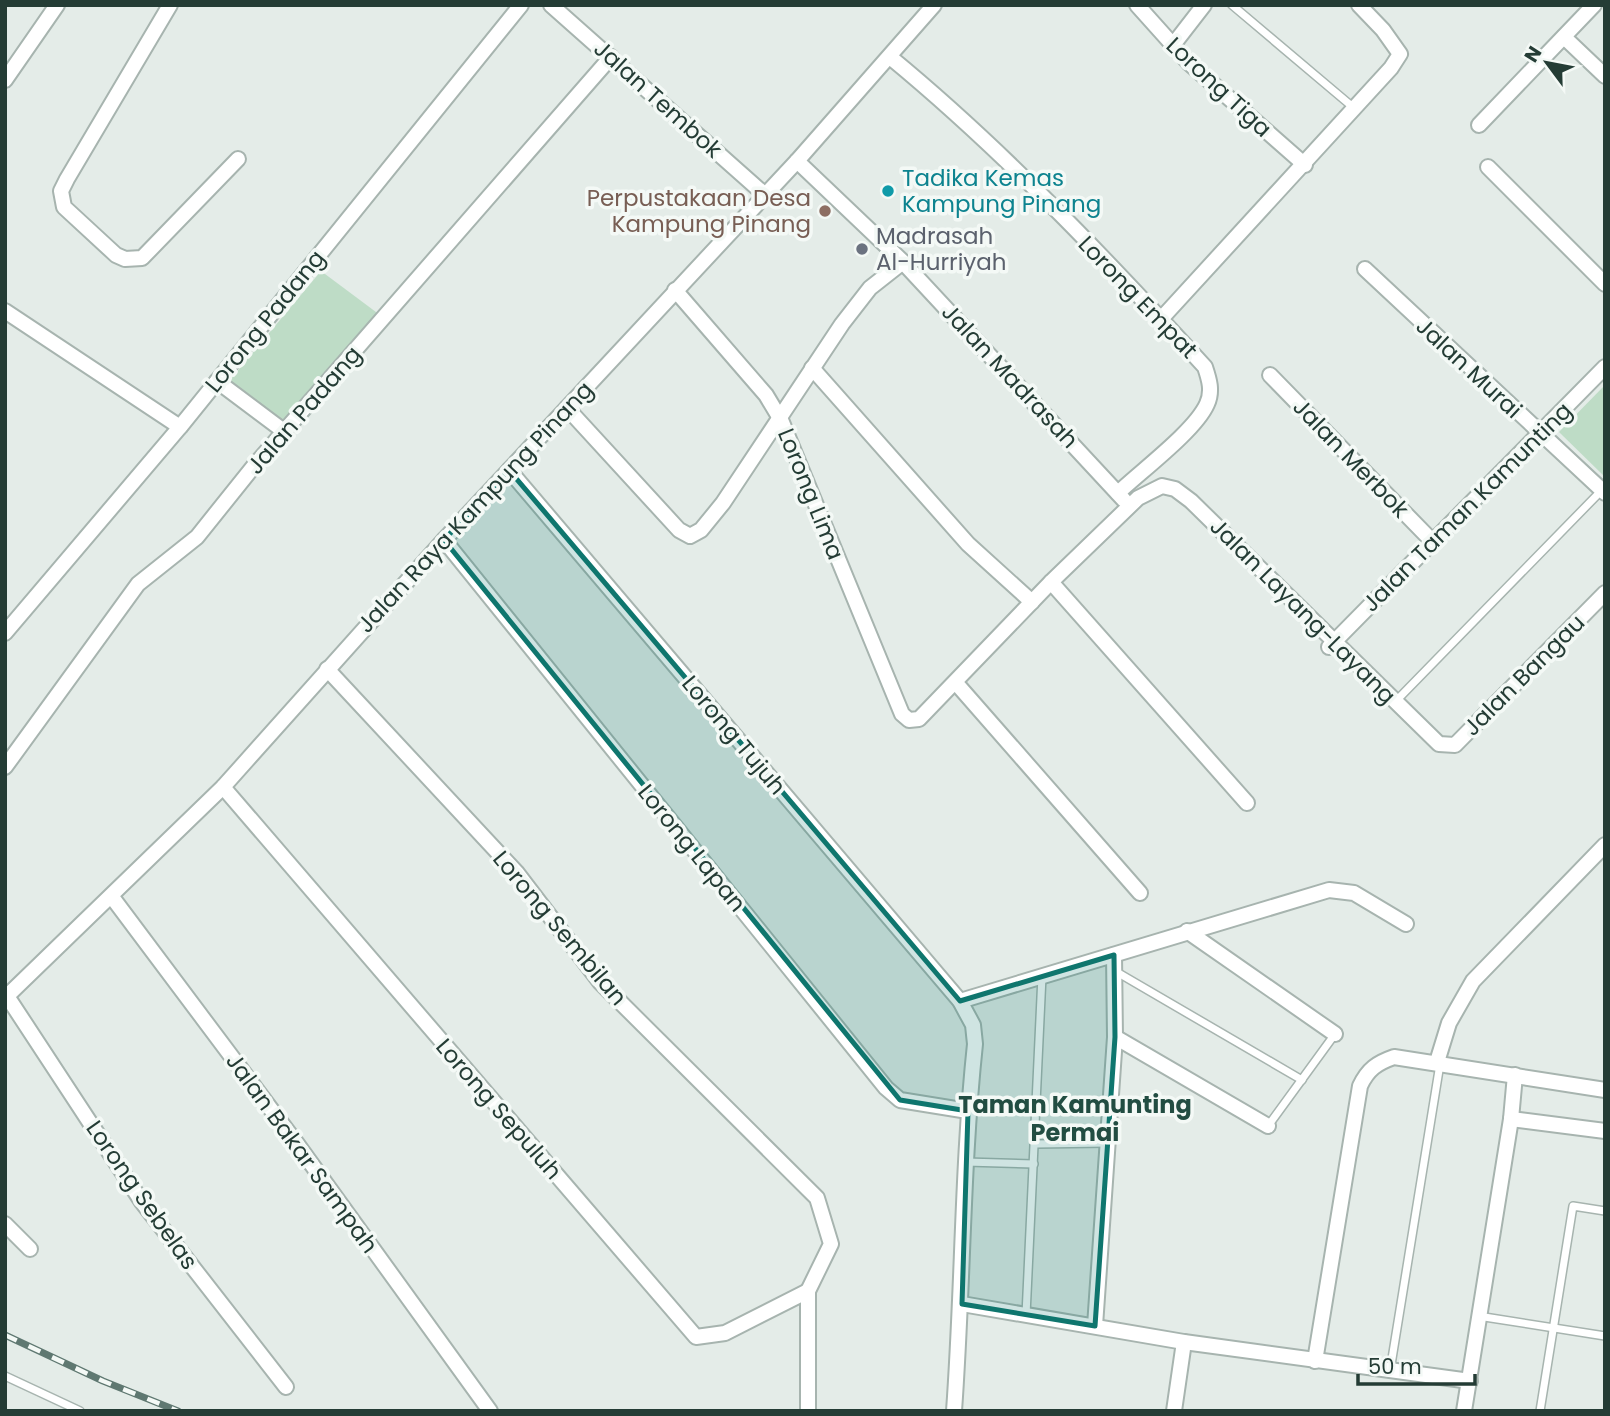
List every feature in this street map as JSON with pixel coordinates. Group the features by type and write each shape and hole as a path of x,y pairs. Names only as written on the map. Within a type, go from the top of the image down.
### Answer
{"street":[{"path":"5,80 57,5"},
{"path":"170,5 66,179 61,191 64,207 116,255 125,259 142,258 238,159"},
{"name":"Lorong Padang","path":"5,633 218,382 521,5"},
{"name":"Jalan Tembok","path":"551,5 764,194"},
{"name":"Jalan Raya Kampung Pinang","path":"6,995 112,897 223,787 444,540 797,161 934,5"},
{"name":"Lorong Tiga","path":"1137,5 1173,45 1305,165"},
{"path":"1173,45 1204,5"},
{"path":"1161,319 1305,165 1391,68 1399,54 1383,30 1359,5"},
{"path":"1571,5 1583,17"},
{"path":"1479,125 1594,5"},
{"path":"1563,37 1605,76"},
{"name":"Jalan Padang","path":"5,767 138,584 197,537 611,57"},
{"name":"Lorong Empat","path":"890,57 936,95 1161,319 1205,367 1210,382 1208,402 1198,418 1118,493"},
{"name":"Jalan Madrasah","path":"797,161 903,262 1130,506"},
{"path":"1488,167 1605,284"},
{"path":"567,408 679,530 690,536 701,530 723,503 812,368 870,288 903,262"},
{"name":"Jalan Murai","path":"1365,269 1603,492"},
{"name":"Lorong Lima","path":"675,290 766,395 780,420 902,714 909,720 919,719 956,683"},
{"path":"5,311 180,427"},
{"name":"Jalan Taman Kamunting","path":"1332,644 1605,367"},
{"path":"812,368 968,544 1032,602"},
{"name":"Jalan Merbok","path":"1270,375 1433,542"},
{"path":"218,382 285,432"},
{"name":"Lorong Tujuh","path":"509,470 960,1001 973,1025 975,1044 965,1162 962,1304 954,1411"},
{"name":"Jalan Layang-Layang","path":"1130,506 1150,490 1162,486 1175,489 1191,501 1332,644 1439,744"},
{"path":"1130,506 1051,582 956,683 1140,893"},
{"name":"Lorong Lapan","path":"444,540 886,1088 900,1100 968,1111"},
{"path":"1051,582 1247,803"},
{"name":"Jalan Bangau","path":"1439,744 1455,745 1605,593"},
{"name":"Lorong Sembilan","path":"327,669 517,873 600,982 817,1198 831,1244 808,1291"},
{"name":"Lorong Sepuluh","path":"223,787 696,1337 725,1334 808,1291"},
{"path":"1438,1063 1449,1023 1473,981 1605,845"},
{"path":"960,1001 1329,890 1354,892 1406,924"},
{"name":"Jalan Bakar Sampah","path":"112,897 297,1144 490,1411"},
{"path":"1187,931 1335,1034"},
{"path":"1095,1326 1115,1037 1114,955"},
{"name":"Lorong Sebelas","path":"6,995 142,1202 286,1387"},
{"path":"1115,1037 1268,1126"},
{"path":"1315,1361 1360,1086 1366,1073 1379,1062 1394,1057 1605,1090"},
{"path":"1464,1411 1511,1119 1515,1075"},
{"path":"1511,1119 1605,1131"},
{"path":"5,1224 30,1249"},
{"path":"808,1291 808,1411"},
{"path":"962,1304 1184,1342 1470,1381"},
{"path":"1174,1411 1184,1342"}],"lane":[{"path":"1232,5 1355,109"},
{"path":"1394,702 1603,492"},
{"path":"1114,970 1302,1080"},
{"path":"1026,1315 1042,976"},
{"path":"1268,1126 1335,1034"},
{"path":"1390,1372 1438,1063"},
{"path":"1036,1144 1107,1143"},
{"path":"965,1162 1034,1164"},
{"path":"1540,1411 1573,1206 1605,1211"},
{"path":"1478,1316 1605,1336"},
{"path":"5,1376 80,1411"}],"highlighted area":[{"path":"509,470 960,1001 1114,955 1115,1037 1095,1326 962,1304 968,1111 900,1100 444,540"}],"green space":[{"path":"321,271 384,318 285,432 224,387"},
{"path":"1605,385 1605,477 1559,432"}],"railway":[{"path":"5,1335 103,1381 178,1411"}],"place":[{"name":"Tadika Kemas Kampung Pinang","path":"888,191"},
{"name":"Perpustakaan Desa Kampung Pinang","path":"825,211"},
{"name":"Madrasah Al-Hurriyah","path":"862,249"}],"district":[{"name":"Taman Kamunting Permai","path":"1075,1118"}]}
